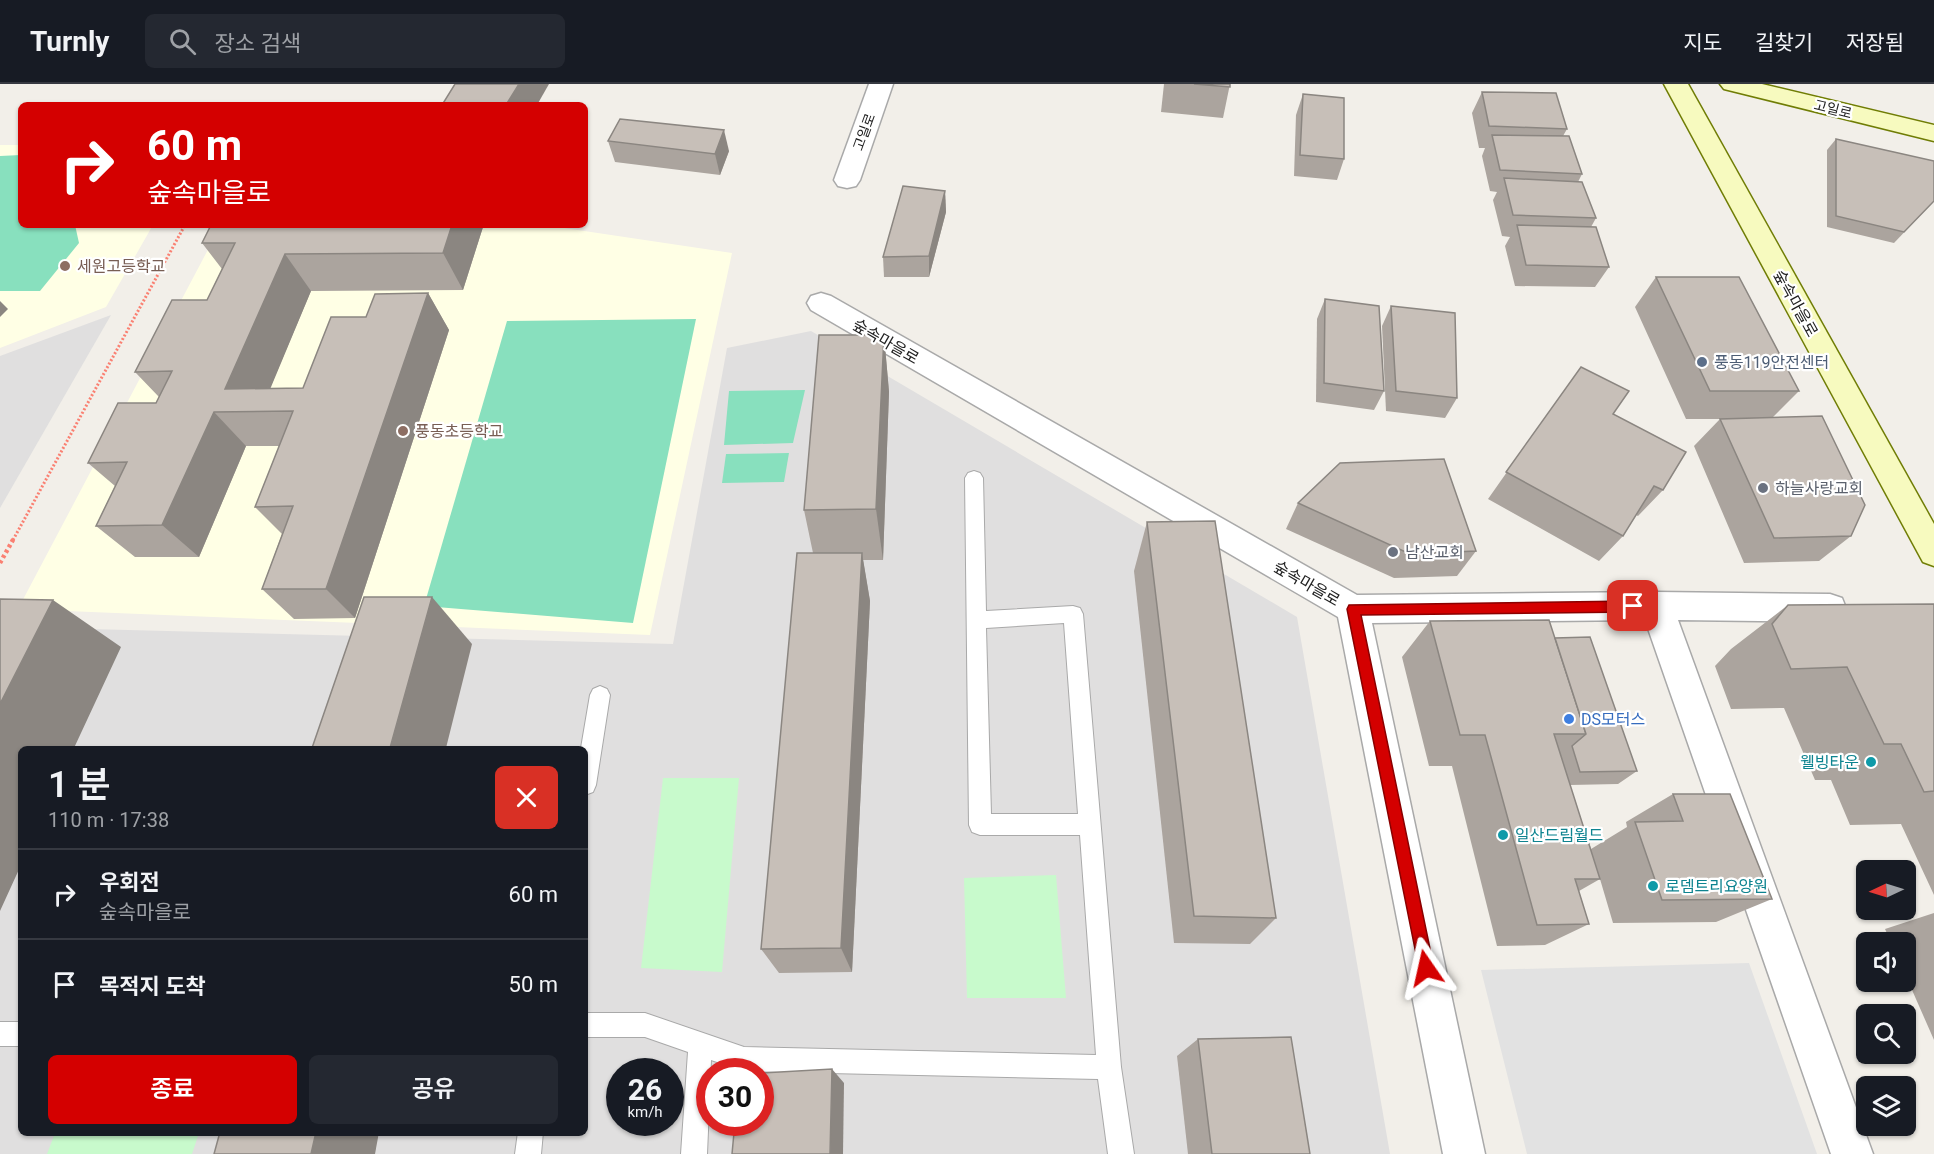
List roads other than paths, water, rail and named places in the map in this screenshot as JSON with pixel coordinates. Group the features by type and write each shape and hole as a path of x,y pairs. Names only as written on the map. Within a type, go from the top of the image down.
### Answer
{"main road":[{"name":"숲속마을로","path":"1676,84 1934,553"},
{"name":"고일로","path":"1732,84 1934,133"}],"street":[{"name":"고일로","path":"846,180 881,84"},
{"name":"숲속마을로","path":"821,303 1353,609 1656,606 1860,609"},
{"path":"1656,606 1852,1154"},
{"path":"1353,609 1464,1154"}],"lane":[{"path":"974,478 980,825 1089,824"},
{"path":"976,620 1073,614 1109,1067 1121,1154"},
{"path":"588,767 600,695"},
{"path":"588,1025 645,1025 744,1059 1109,1067"},
{"path":"0,1034 18,1034"},
{"path":"694,1154 700,1044"},
{"path":"528,1154 530,1136"}],"place":[{"name":"세원고등학교","path":"65,266"},
{"name":"풍동119안전센터","path":"1702,362"},
{"name":"풍동초등학교","path":"403,431"},
{"name":"하늘사랑교회","path":"1763,488"},
{"name":"남산교회","path":"1393,552"},
{"name":"DS모터스","path":"1569,719"},
{"name":"웰빙타운","path":"1871,762"},
{"name":"일산드림월드","path":"1503,835"},
{"name":"로뎀트리요양원","path":"1653,886"}]}
